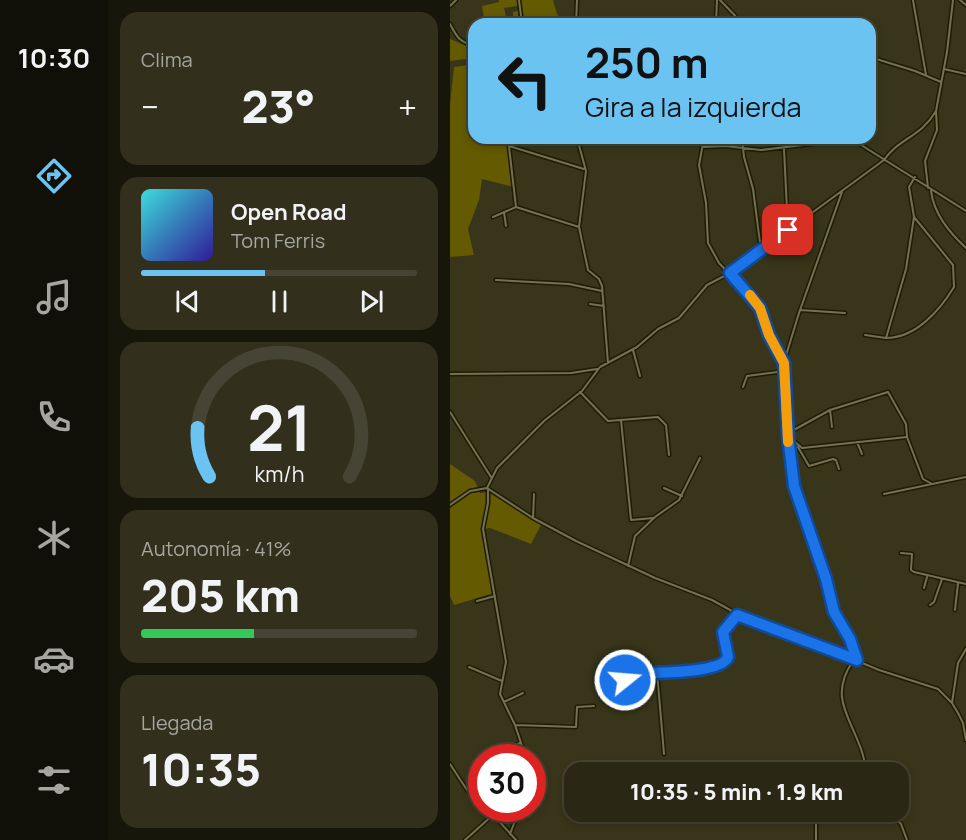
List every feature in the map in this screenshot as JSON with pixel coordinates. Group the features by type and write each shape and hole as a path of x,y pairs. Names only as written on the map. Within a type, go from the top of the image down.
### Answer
{"street":[{"path":"450,6 456,0"},
{"path":"519,0 521,18"},
{"path":"576,0 576,18"},
{"path":"716,18 718,0"},
{"path":"718,0 737,18"},
{"path":"913,0 926,75"},
{"path":"953,0 936,111 937,130 925,161 936,212 952,235 966,248"},
{"path":"960,0 966,4"},
{"path":"450,24 455,36 468,44"},
{"path":"876,59 941,82"},
{"path":"944,69 966,74"},
{"path":"450,374 571,373 600,367 633,350 658,329 680,318 707,285 730,273 884,160 890,151 928,126 936,111"},
{"path":"579,144 585,169 579,227 588,270 601,282 608,363"},
{"path":"742,144 753,189 761,250"},
{"path":"813,144 761,150 704,147 699,158 706,203 706,232 712,253 760,308 769,335 784,363 788,436 794,486 826,579 834,612 850,639 856,660"},
{"path":"858,144 915,177 966,211"},
{"path":"516,207 509,146 585,169"},
{"path":"784,148 788,230"},
{"path":"886,338 906,269 914,217 909,187 915,177"},
{"path":"784,363 800,310 842,192"},
{"path":"493,217 516,207 579,227"},
{"path":"504,212 506,226"},
{"path":"866,335 886,338 906,333 925,323 954,286 953,265 914,217"},
{"path":"496,280 569,284 602,291"},
{"path":"590,304 604,306"},
{"path":"800,310 845,313"},
{"path":"633,350 640,376"},
{"path":"516,744 520,742 515,725 500,694 506,662 483,529 488,503 487,488 491,477 544,422 580,392 600,367"},
{"path":"743,387 747,376 785,371"},
{"path":"580,392 608,421 658,417 666,425 669,455"},
{"path":"788,436 792,431 830,410 888,392 906,424 907,437 923,479 932,484"},
{"path":"830,410 832,427"},
{"path":"450,412 491,477"},
{"path":"621,420 631,520 654,518"},
{"path":"788,436 798,447 809,466 836,459 839,469"},
{"path":"798,447 907,437"},
{"path":"857,442 862,454"},
{"path":"628,566 635,536 682,496 696,461 700,458"},
{"path":"884,494 966,477"},
{"path":"450,505 470,491 487,488 533,519 676,588 712,600 737,615 879,670 938,689 952,703 963,723 966,740"},
{"path":"664,488 682,496"},
{"path":"533,519 534,494"},
{"path":"901,553 912,554 912,570 927,576 966,584"},
{"path":"924,588 927,576"},
{"path":"930,605 934,602 942,579"},
{"path":"955,610 958,583"},
{"path":"477,601 495,596"},
{"path":"624,703 625,676 657,672 687,673 727,660 723,632 737,615"},
{"path":"952,703 958,663 966,649"},
{"path":"856,660 842,679 842,700 864,762"},
{"path":"469,667 502,681"},
{"path":"657,672 664,754"},
{"path":"503,702 523,693"},
{"path":"515,725 576,727 577,707 594,706"},
{"path":"509,715 513,713"},
{"path":"450,765 468,791"},
{"path":"465,840 485,822"},
{"path":"500,822 516,840"},
{"path":"510,834 515,822"},
{"path":"816,822 816,840"},
{"path":"899,822 907,840"}],"shaded area":[{"path":"499,0 553,0 560,18 523,18 517,6 504,8 506,18 484,18 482,6 499,2"},
{"path":"518,11 519,18 513,18 513,12"},
{"path":"450,39 468,46 468,59 450,61"},
{"path":"468,65 468,144 509,144 514,187 482,179 479,200 468,229 474,255 450,257 450,105 454,67"},
{"path":"450,464 475,481 480,493 488,492 542,523 531,544 490,528 483,529 494,593 454,605 450,596"}],"slow traffic":[{"path":"750,295 760,308 769,335 784,363 788,442"}],"route":[{"path":"625,680 628,674 687,673 723,663 728,657 722,634 737,615 857,660 850,639 834,612 826,579 794,486 790,462 784,363 769,335 760,308 730,273 788,230"}]}
